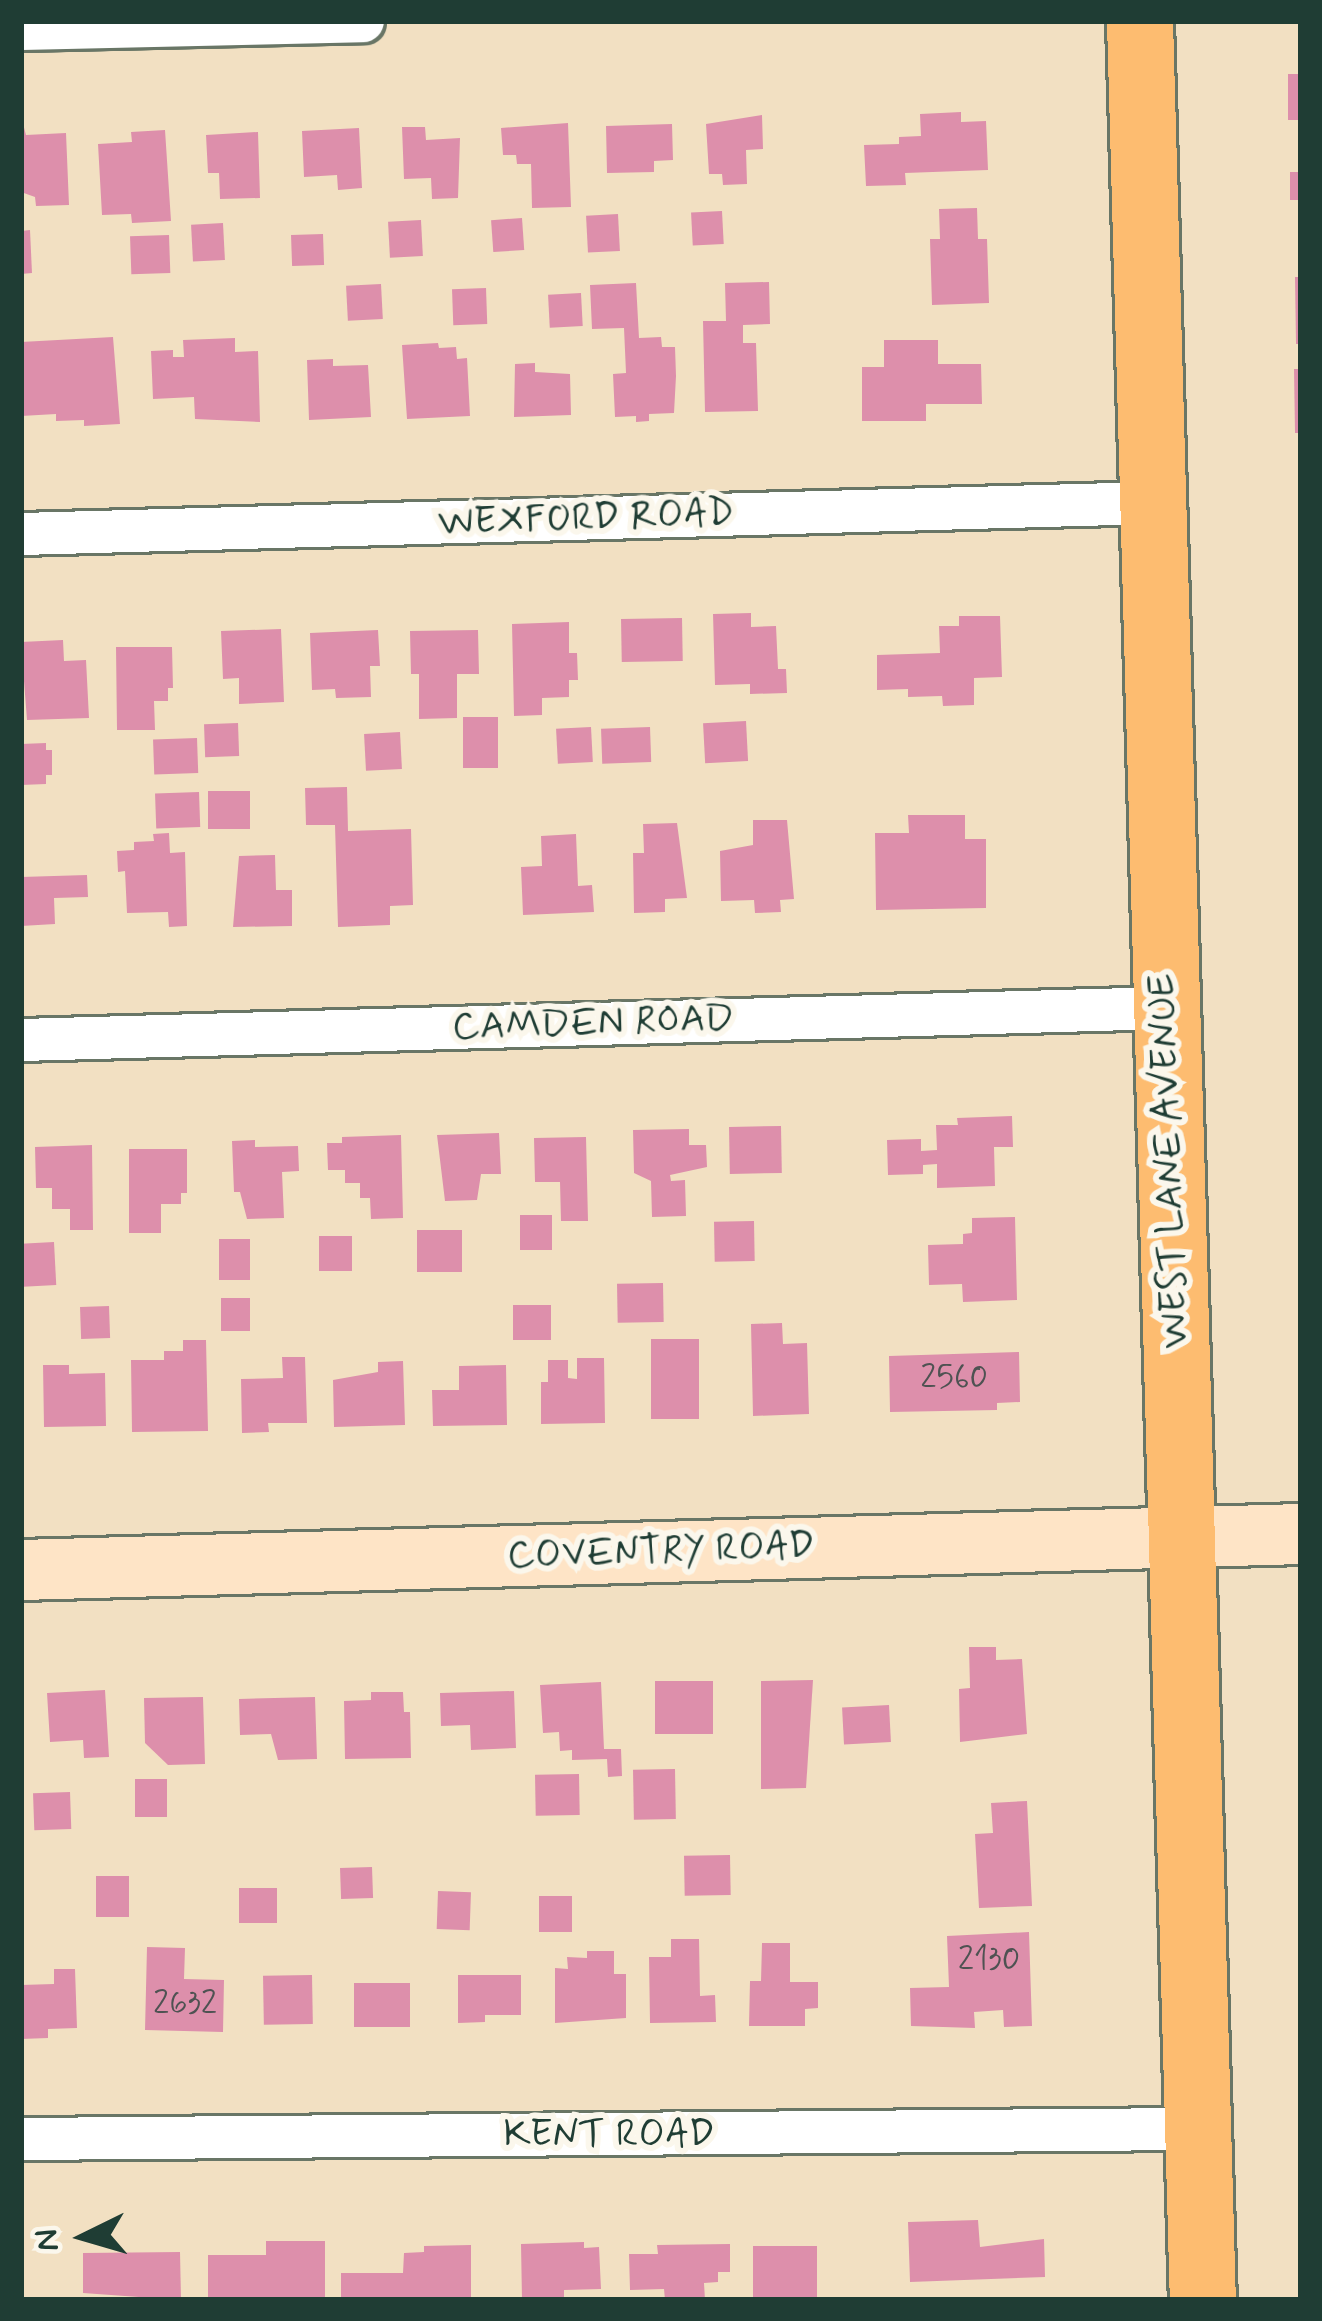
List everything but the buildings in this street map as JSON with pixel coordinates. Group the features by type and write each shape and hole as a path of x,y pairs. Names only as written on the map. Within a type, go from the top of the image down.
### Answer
{"main road":[{"name":"WEST LANE AVENUE","path":"1140,21 1203,2300"}],"street":[{"path":"21,29 363,21"},
{"name":"WEXFORD ROAD","path":"21,534 1151,503"},
{"name":"CAMDEN ROAD","path":"21,1040 1166,1007"},
{"name":"COVENTRY ROAD","path":"21,1570 1301,1534"},
{"name":"KENT ROAD","path":"21,2139 1198,2129"}]}
